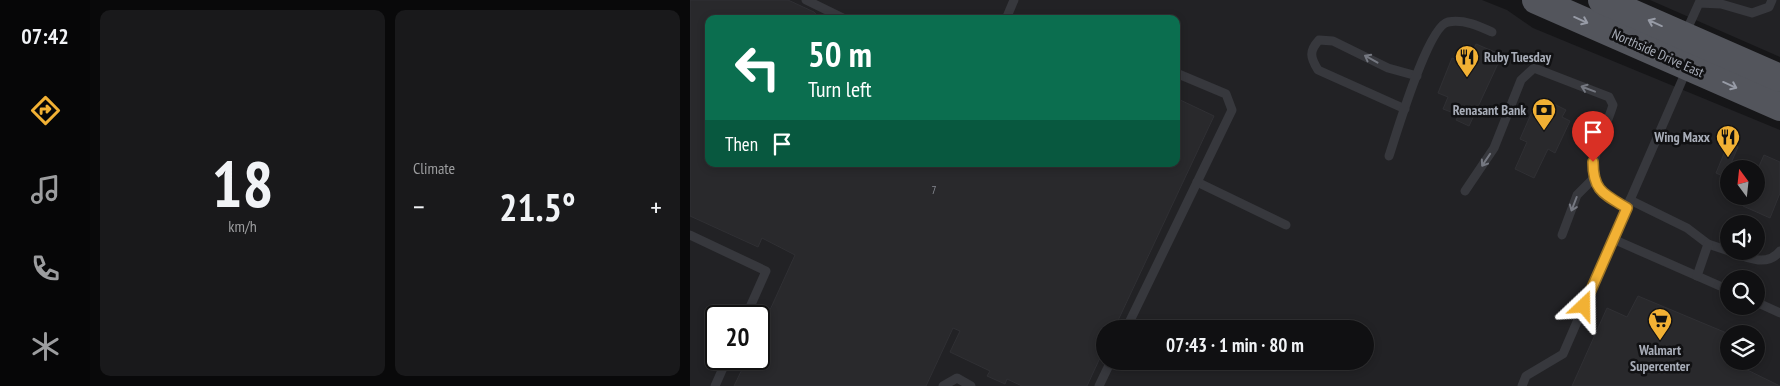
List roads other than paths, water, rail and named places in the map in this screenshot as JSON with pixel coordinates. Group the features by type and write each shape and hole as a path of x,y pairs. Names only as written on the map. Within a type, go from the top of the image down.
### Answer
{"main road":[{"name":"Northside Drive East","path":"1536,0 1780,78"},
{"name":"Northside Drive East","path":"1602,0 1692,51 1780,107"}],"lane":[{"path":"806,0 837,15"},
{"path":"1008,15 1014,0"},
{"path":"1522,386 1526,376 1563,354 1692,51 1699,3 1721,4 1752,12 1769,7 1772,0"},
{"path":"1388,156 1426,50 1440,26 1448,22 1470,22 1492,32"},
{"path":"1404,109 1318,70 1311,59 1311,48 1319,40 1333,41 1388,68 1416,76"},
{"path":"1465,191 1494,148 1521,80 1534,68 1609,97 1613,105 1593,162 1593,178 1604,194 1687,228 1708,244 1720,248"},
{"path":"1130,320 1232,110 1226,94 1180,75"},
{"path":"1562,235 1578,195 1593,178"},
{"path":"1197,182 1286,225"},
{"path":"690,235 766,271 751,305"},
{"path":"1613,239 1720,286"},
{"path":"1697,276 1708,244"},
{"path":"1765,259 1771,259 1780,251"},
{"path":"1765,306 1780,313"},
{"path":"715,386 722,370"},
{"path":"1099,386 1107,370"},
{"path":"943,386 956,378 971,386"}],"place":[{"name":"Ruby Tuesday","path":"1467,78"},
{"name":"Renasant Bank","path":"1544,131"},
{"name":"Wing Maxx","path":"1728,158"},
{"name":"Walmart Supercenter","path":"1660,341"}]}
